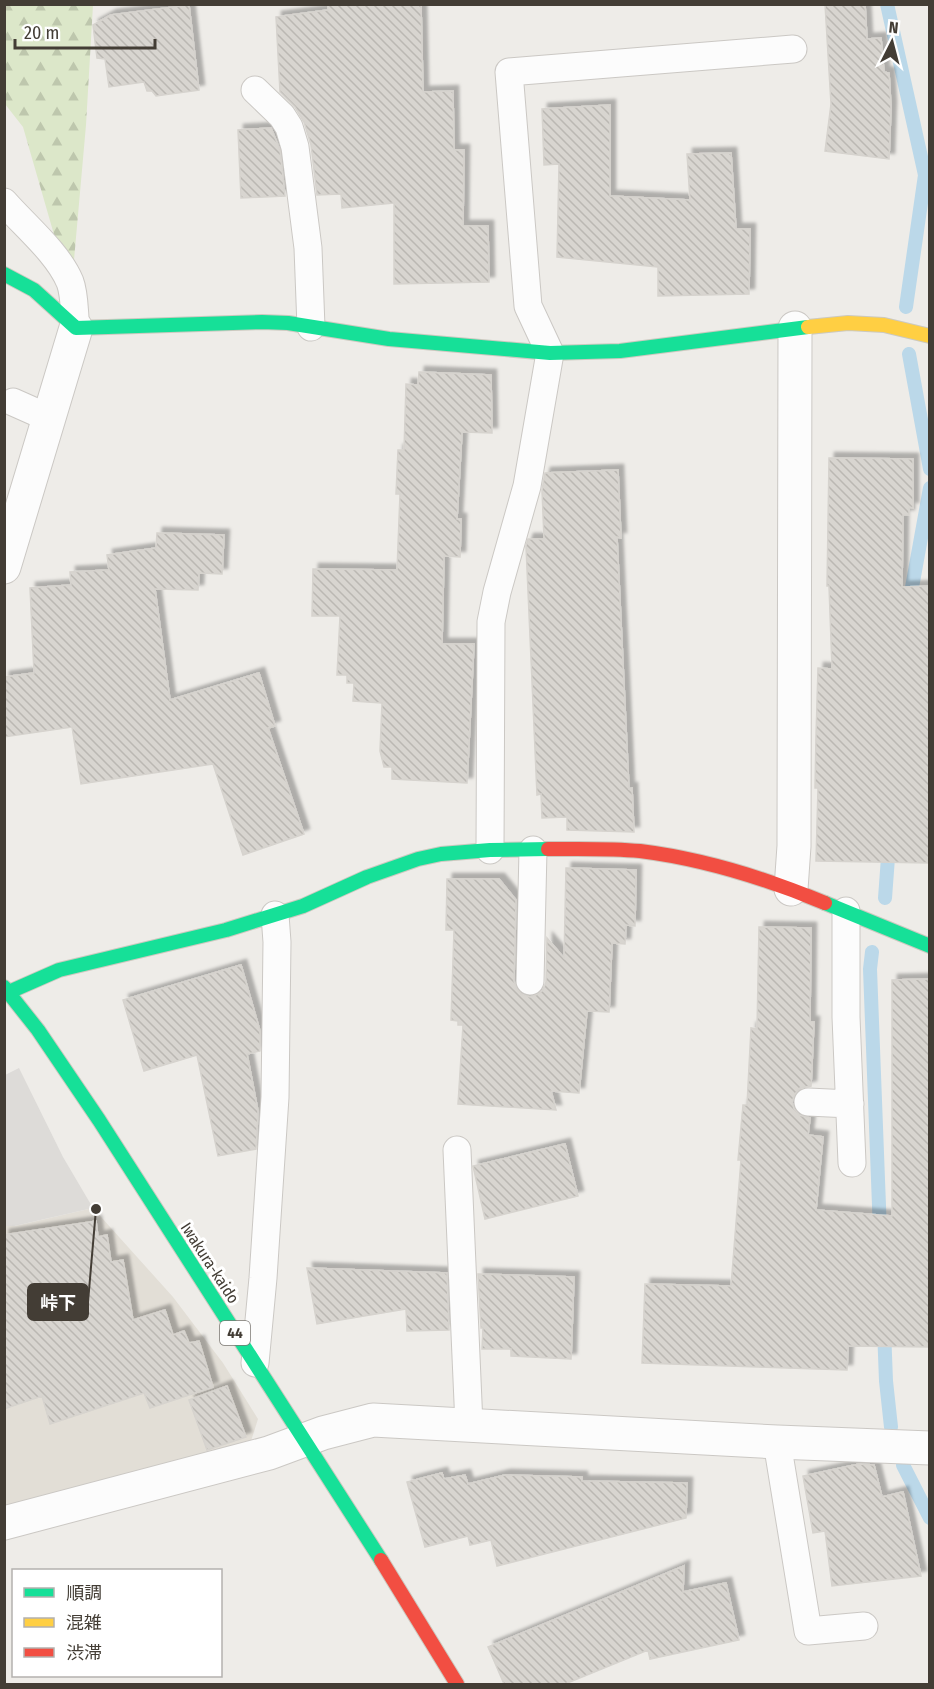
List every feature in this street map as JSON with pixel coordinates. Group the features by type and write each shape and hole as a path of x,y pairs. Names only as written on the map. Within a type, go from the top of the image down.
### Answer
{"street":[{"path":"4,274 34,290 76,328 241,322 279,323 389,339 550,353 620,351 848,323 884,325 930,336"},
{"path":"4,567 76,328"},
{"path":"791,889 794,846 795,328"},
{"path":"6,991 59,970 179,943 303,906 406,862 441,854 490,850 612,849 664,854 736,871 791,889 930,946"},
{"name":"Iwakura-kaido","path":"6,991 99,1120 418,1618 457,1684"},
{"path":"4,1523 269,1453 373,1420 930,1448"}],"lane":[{"path":"490,850 491,621 527,486 550,353 528,306 508,72 793,49"},
{"path":"255,90 282,116 289,127 296,147 308,249 311,327"},
{"path":"4,202 64,271 71,284 76,328"},
{"path":"13,402 49,418"},
{"path":"530,981 533,850"},
{"path":"846,911 846,1017 852,1163"},
{"path":"255,1363 275,1097 277,942 275,915"},
{"path":"808,1102 850,1104"},
{"path":"458,1150 469,1425"},
{"path":"777,1442 808,1631 864,1626"}],"shaded area":[{"path":"19,1068 63,1157 93,1208 14,1226 5,1226 5,1075"},
{"path":"93,1208 173,1297 223,1363 258,1419 251,1441 5,1507 4,1226 15,1226"}],"green space":[{"path":"4,5 93,5 86,125 74,260 57,245 23,127 5,104"}],"building":[{"path":"328,4 421,4 423,92 453,91 454,150 464,150 463,226 488,226 489,282 394,284 394,203 342,208 341,194 317,195 311,145 304,122 295,107 280,92 276,17 328,10"},
{"path":"825,4 865,4 867,39 881,38 884,72 889,73 891,107 889,159 825,151 831,104"},
{"path":"189,5 199,90 156,96 152,91 147,91 144,82 109,87 105,59 97,58 93,25 111,15"},
{"path":"610,105 610,196 690,200 687,154 731,153 736,229 750,229 749,294 658,296 658,267 557,257 559,164 544,165 542,109"},
{"path":"271,128 280,150 285,196 241,198 238,130"},
{"path":"419,372 491,375 492,433 462,432 457,519 461,519 460,557 444,556 442,644 474,644 467,783 392,779 392,767 384,767 380,751 382,703 353,701 354,683 347,683 347,675 337,675 340,616 312,616 313,569 397,570 400,494 396,494 398,450 404,450 406,384 418,385"},
{"path":"829,458 913,459 913,508 909,507 909,515 903,515 902,587 930,586 930,863 816,861 818,668 832,669 829,586 827,586"},
{"path":"618,470 621,538 617,537 629,789 632,788 634,832 567,830 567,817 542,818 541,794 537,795 526,546 528,539 544,539 542,490 545,473"},
{"path":"157,533 224,535 222,574 199,573 198,590 155,589 170,700 259,673 275,726 268,728 304,834 243,855 213,764 81,784 72,727 4,737 4,677 34,673 30,588 71,585 70,572 109,570 107,555 156,548"},
{"path":"566,868 636,870 635,926 626,925 625,944 612,943 609,1012 587,1011 579,1093 551,1091 556,1110 458,1104 463,1025 458,1025 458,1021 451,1020 454,930 446,930 447,879 499,879 516,900 514,981 521,994 530,997 543,990 546,982 547,938 564,958"},
{"path":"759,927 811,928 810,1022 814,1022 811,1086 800,1088 792,1102 799,1115 810,1118 808,1135 823,1137 816,1210 892,1216 892,980 929,979 930,1347 848,1346 847,1370 642,1363 645,1284 731,1286 743,1105 747,1105 751,1028 757,1029"},
{"path":"241,965 260,1031 260,1051 247,1054 258,1111 256,1149 218,1156 197,1055 144,1071 123,1000"},
{"path":"565,1144 578,1196 485,1219 473,1166"},
{"path":"96,1221 98,1237 107,1235 111,1262 123,1260 133,1320 165,1310 173,1335 184,1331 189,1343 199,1341 213,1387 150,1408 144,1393 50,1424 42,1396 4,1409 4,1235"},
{"path":"307,1268 447,1273 449,1330 407,1331 406,1309 317,1324"},
{"path":"478,1274 574,1277 571,1359 511,1356 511,1349 482,1349 483,1328 481,1328"},
{"path":"227,1386 246,1437 207,1450 189,1400"},
{"path":"859,1464 874,1465 882,1497 903,1492 921,1576 832,1586 825,1531 813,1533 803,1476"},
{"path":"442,1473 444,1479 465,1475 468,1484 505,1475 582,1477 582,1481 687,1483 686,1518 497,1566 491,1540 470,1545 468,1536 425,1547 407,1482"},
{"path":"684,1566 683,1592 726,1583 739,1640 650,1659 648,1650 565,1684 504,1684 488,1647"}],"waterway":[{"path":"887,4 925,175 906,307"},
{"path":"909,354 930,469"},
{"path":"909,604 930,488"},
{"path":"885,898 889,844"},
{"path":"872,952 870,969 880,1232"},
{"path":"884,1329 891,1427"},
{"path":"903,1465 930,1518"}],"traffic: fast":[{"path":"4,274 34,290 76,328 288,323 389,339 550,353 620,351 808,327"},
{"path":"9,992 59,970 226,930 303,906 367,877 418,859 441,854 490,850 548,849"},
{"path":"825,903 930,946"},
{"path":"4,987 38,1030 99,1120 381,1560"}],"traffic: slow":[{"path":"808,327 848,323 884,325 930,336"}],"traffic: jam":[{"path":"548,849 628,850 687,859 780,885 825,903"},
{"path":"381,1560 457,1684"}],"place":[{"name":"峠下","path":"96,1209"}]}
